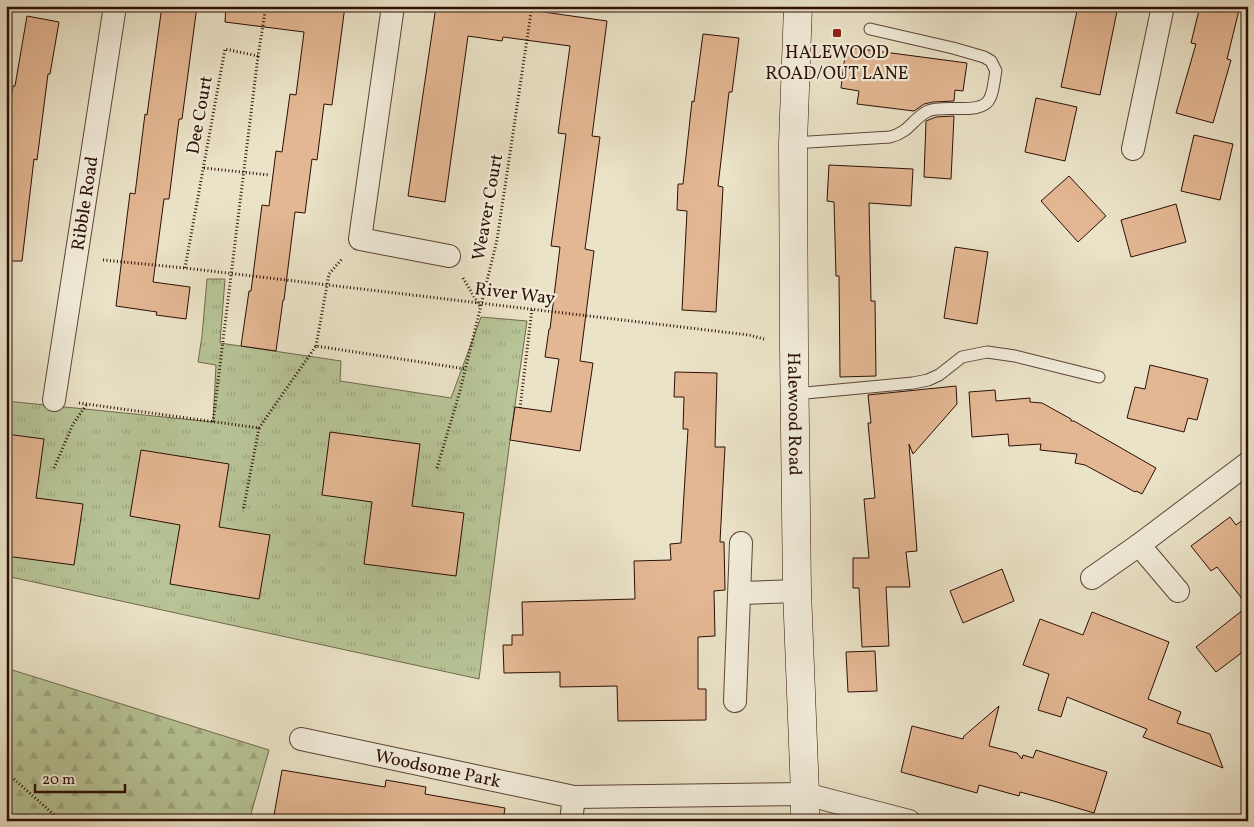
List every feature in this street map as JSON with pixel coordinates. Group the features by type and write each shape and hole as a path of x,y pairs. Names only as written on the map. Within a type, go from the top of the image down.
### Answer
{"street":[{"name":"Ribble Road","path":"54,400 115,6"},
{"path":"393,6 360,240 450,256"},
{"name":"Halewood Road","path":"798,6 793,143 794,394 797,591 805,821"},
{"path":"1133,149 1164,6"},
{"path":"1092,578 1140,545 1248,463"},
{"path":"735,701 742,543"},
{"path":"1140,545 1178,591"},
{"path":"740,593 797,591"},
{"name":"Woodsome Park","path":"301,739 574,797 805,794 909,821"},
{"path":"571,821 574,797"}],"lane":[{"path":"793,143 899,135 930,110 937,108 971,108 984,105 990,99 996,71 991,61 984,57 952,48 870,30"},
{"path":"794,394 928,380 939,375 962,357 988,352 1016,356 1099,378"}],"path":[{"path":"214,422 258,56 266,6"},
{"name":"Weaver Court","path":"437,468 466,369 481,308 479,303 498,240 532,6"},
{"name":"Dee Court","path":"185,268 225,49 258,56"},
{"path":"204,168 269,175"},
{"path":"243,511 259,428 316,346 329,274 360,240"},
{"path":"450,256 479,303"},
{"name":"River Way","path":"76,257 185,268 749,335 794,348"},
{"path":"520,408 532,309"},
{"path":"316,346 466,369"},
{"path":"54,400 259,428"},
{"path":"54,468 74,424 87,404"},
{"path":"6,772 61,821"}],"green space":[{"path":"207,279 225,279 220,343 341,361 340,381 451,398 481,317 527,321 479,679 6,576 6,401 213,422 216,365 198,362"},
{"path":"6,668 269,750 249,821 6,821"}],"building":[{"path":"162,6 197,6 182,119 179,119 169,199 164,199 153,282 190,287 186,319 156,315 157,312 116,306 130,193 135,194"},
{"path":"226,6 345,6 332,105 324,104 317,160 312,159 305,213 295,212 276,351 241,346 249,291 251,291 262,205 269,206 276,151 282,152 290,94 296,95 304,32 225,22"},
{"path":"436,6 501,6 607,21 592,136 600,137 585,249 594,251 580,361 593,363 580,451 510,440 515,407 551,412 559,359 545,357 560,247 551,246 566,134 558,133 570,46 503,37 502,41 468,36 445,202 408,196"},
{"path":"1078,6 1118,6 1100,95 1061,87"},
{"path":"1200,6 1240,6 1227,59 1231,60 1213,123 1176,113 1196,44 1191,43"},
{"path":"27,16 59,22 50,74 48,74 37,160 34,159 22,261 6,261 6,108 10,108"},
{"path":"703,34 739,38 732,92 729,92 718,186 723,187 716,312 682,310 687,211 677,210 678,184 683,184 692,101 694,102"},
{"path":"846,47 967,63 963,91 955,90 954,101 924,104 914,111 857,104 859,91 841,88"},
{"path":"1036,98 1077,107 1065,161 1025,152"},
{"path":"954,116 951,179 924,177 926,121 936,117"},
{"path":"1194,135 1233,144 1220,200 1181,191"},
{"path":"829,165 913,169 911,206 869,203 871,301 875,301 876,376 840,377 839,276 836,276 834,202 827,201"},
{"path":"1069,176 1106,216 1078,242 1041,201"},
{"path":"1176,204 1186,242 1131,257 1121,220"},
{"path":"955,247 988,252 977,324 944,318"},
{"path":"1150,365 1208,379 1197,420 1188,418 1184,432 1127,418 1135,387 1145,389"},
{"path":"675,372 717,373 715,447 725,447 720,542 724,542 725,590 714,591 715,636 698,637 698,689 706,689 706,720 618,721 617,686 560,687 560,672 504,673 503,645 512,645 512,635 523,635 522,602 635,599 634,561 671,560 670,544 681,543 688,429 683,429 684,397 674,397"},
{"path":"956,386 957,404 913,454 909,444 917,551 906,552 910,587 886,587 889,646 862,647 859,588 853,588 853,558 869,558 864,499 875,498 868,423 871,423 868,395"},
{"path":"995,390 996,401 1030,398 1030,402 1042,403 1156,468 1142,494 1085,465 1075,463 1077,454 1040,450 1041,444 1009,446 1008,434 972,437 969,392"},
{"path":"330,432 420,444 412,506 464,513 456,576 364,564 372,502 322,495"},
{"path":"6,434 44,439 36,498 83,504 74,565 6,556"},
{"path":"141,450 229,464 219,527 270,535 259,599 170,584 180,525 130,516"},
{"path":"1248,516 1248,606 1217,567 1211,571 1191,546 1230,517 1236,525"},
{"path":"1002,569 1014,601 963,623 950,591"},
{"path":"1248,606 1248,648 1216,672 1196,647"},
{"path":"1092,612 1169,642 1148,699 1181,712 1177,723 1210,734 1223,768 1143,737 1147,729 1067,697 1061,717 1038,710 1049,674 1023,665 1040,619 1083,635"},
{"path":"875,651 877,691 848,692 846,652"},
{"path":"999,706 989,746 1017,753 1022,759 1023,755 1033,758 1036,750 1107,772 1094,813 1020,792 1019,796 979,785 977,793 901,772 912,726 963,739 964,736"},
{"path":"282,770 385,787 386,780 426,787 425,794 505,808 503,821 273,821"}],"place":[{"name":"HALEWOOD ROAD/OUT LANE","path":"837,33"}]}
